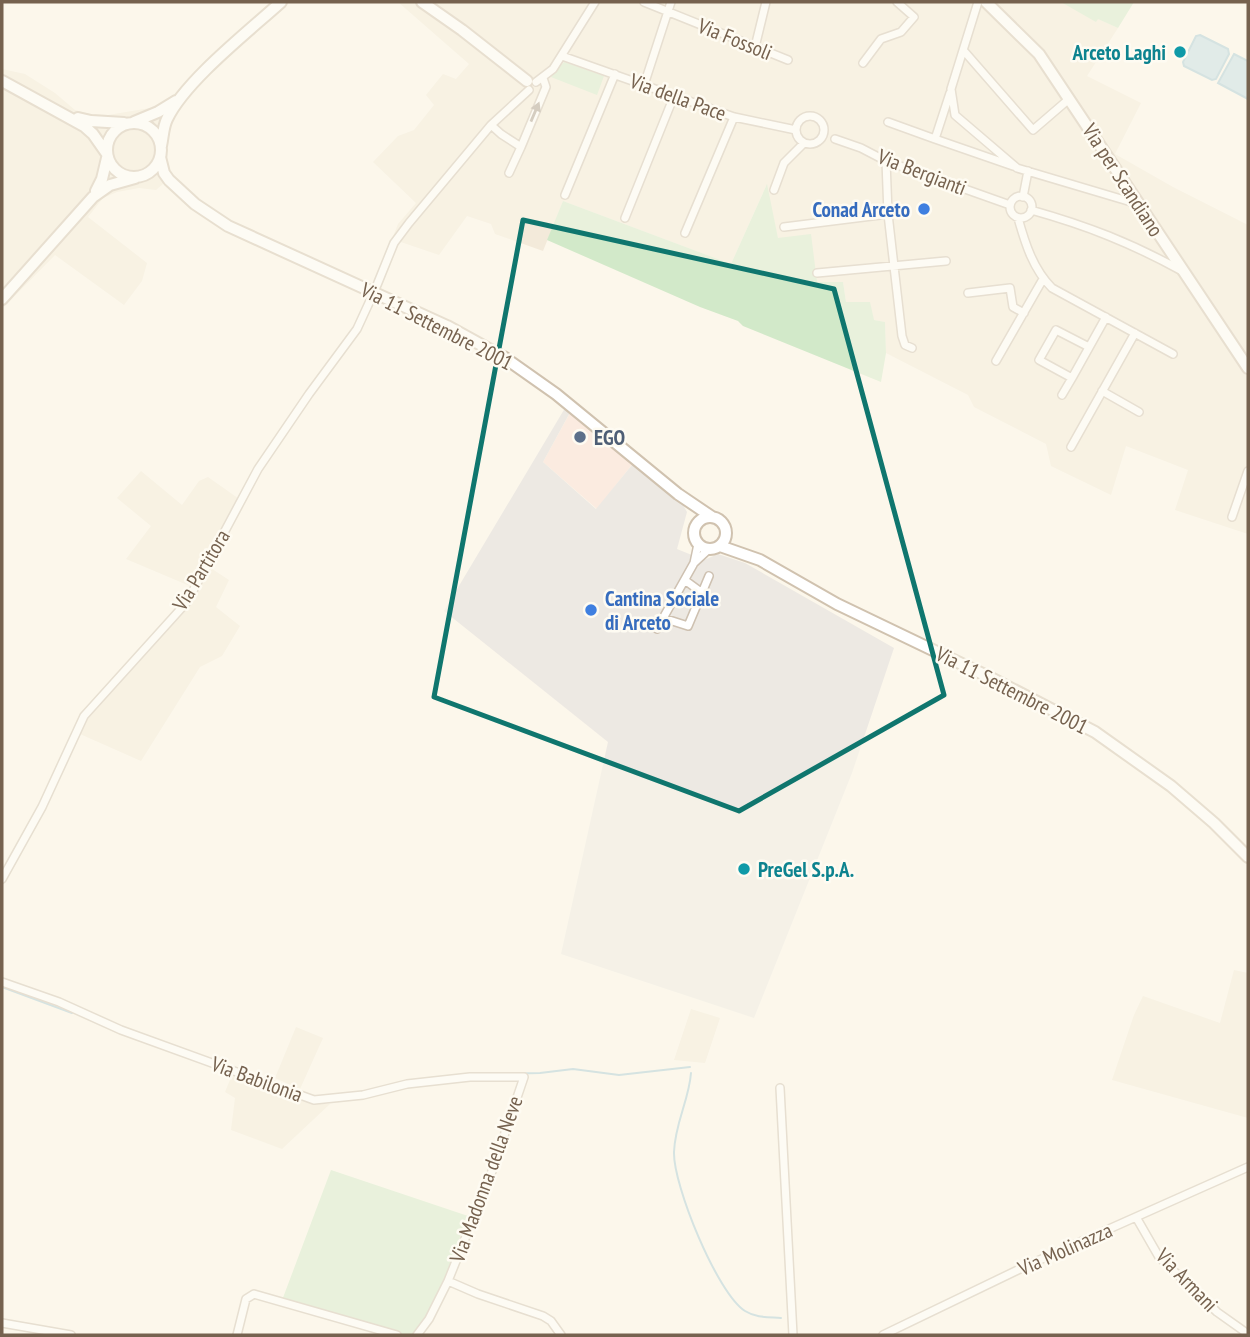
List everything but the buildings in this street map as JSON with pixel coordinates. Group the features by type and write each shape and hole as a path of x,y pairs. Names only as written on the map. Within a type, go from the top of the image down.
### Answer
{"main road":[{"path":"2,299 93,197 110,185 154,169 161,152 165,122 181,97 225,52 281,2"},
{"path":"422,2 534,83"},
{"name":"Via per Scandiano","path":"986,2 1039,54 1248,368"},
{"name":"Via 11 Settembre 2001","path":"2,81 89,130 115,170 128,177 155,178 177,189"},
{"path":"93,197 102,179 111,135 129,123 158,112 181,97"},
{"name":"Via 11 Settembre 2001","path":"68,116 149,127 156,133 164,173 177,189 210,216 375,288 529,374 678,494 724,525 730,540 753,556 838,604 1095,732 1171,786 1248,857"},
{"name":"Via 11 Settembre 2001","path":"678,494 697,524 694,533 698,544 753,556"},
{"path":"697,524 712,517"},
{"path":"715,547 727,534"}],"street":[{"name":"Via Partitora","path":"2,878 43,807 84,716 187,602 258,469 358,329 394,243 491,125 562,56 595,2"},
{"name":"Via Fossoli","path":"644,2 788,60"},
{"path":"644,85 671,2"},
{"path":"755,47 766,2"},
{"path":"863,63 881,39 901,32 914,16 897,2"},
{"path":"935,139 978,2"},
{"path":"964,51 1033,130 1069,99"},
{"name":"Via della Pace","path":"562,56 734,117 796,130"},
{"path":"565,195 615,74"},
{"path":"509,173 545,87 534,83"},
{"path":"951,89 955,115 1017,168"},
{"path":"625,218 674,96"},
{"path":"685,233 734,117"},
{"path":"774,190 784,163 804,143 798,138 796,130 802,119 814,117 822,121 823,137"},
{"path":"888,122 1017,168 1139,204"},
{"path":"491,125 521,147"},
{"name":"Via Bergianti","path":"804,143 814,144 823,137 835,139 886,161 1010,205"},
{"path":"886,161 888,214 901,336 905,345 912,348"},
{"path":"1023,197 1028,171"},
{"path":"1018,218 1025,218 1031,210 1031,203 1023,197 1017,197 1010,205 1010,211 1018,218 1026,246 1043,279 1052,288 1173,354"},
{"path":"1031,210 1096,229 1183,272"},
{"path":"784,227 888,214"},
{"path":"1151,254 1162,240"},
{"path":"817,273 946,261"},
{"path":"996,361 1043,279"},
{"path":"968,293 1010,288 1013,307 1024,313"},
{"path":"1062,395 1106,317"},
{"path":"1072,378 1039,360 1056,330 1089,347"},
{"path":"1071,447 1135,333"},
{"path":"1102,391 1139,412"},
{"path":"1232,517 1248,471"},
{"path":"657,629 686,581 698,544"},
{"path":"694,563 715,547"},
{"path":"663,618 688,626 709,576"},
{"path":"686,581 701,592"},
{"name":"Via Babilonia","path":"2,982 59,1002 121,1030 314,1100 363,1095 407,1084 470,1077 524,1077"},
{"name":"Via Madonna della Neve","path":"417,1335 429,1319 448,1281 491,1174 524,1077"},
{"path":"780,1088 793,1335"},
{"name":"Via Molinazza","path":"883,1335 1026,1266 1248,1167"},
{"name":"Via Armani","path":"1136,1217 1159,1257 1217,1312 1248,1334"},
{"name":"Via Madonna della Neve","path":"448,1281 543,1316 551,1321 561,1335"},
{"path":"237,1335 246,1299 254,1294 397,1335"},
{"path":"2,1323 71,1335"}],"highlighted area":[{"path":"523,220 834,289 944,695 739,811 434,697"}],"shaded area":[{"path":"398,2 1062,2 1118,28 1087,76 1141,103 1115,154 1248,225 1248,534 1175,510 1188,470 1126,446 1111,495 1051,466 1046,444 974,407 968,395 886,353 885,322 874,320 846,302 843,282 817,282 778,238 766,186 731,264 563,201 543,251 495,234 491,224 467,216 439,255 392,239 398,224 416,203 373,162 398,136 414,130 434,105 426,95 443,74 456,79 469,64"},
{"path":"2,69 25,74 55,93 75,110 108,115 150,108 169,121 165,153 171,177 156,190 139,188 103,198 88,217 147,263 142,281 124,305 55,255 2,309"},
{"path":"568,403 573,407 543,462 596,509 636,460 678,496 687,512 677,549 704,560 718,554 745,563 894,648 852,773 754,1018 561,954 608,742 444,611"},
{"name":"EGO","path":"571,411 634,462 597,509 543,462"},
{"path":"141,471 182,505 199,481 208,477 242,501 209,567 229,580 216,607 240,626 222,656 200,667 141,761 80,734 87,718 189,603 197,589 126,559 151,526 117,498"},
{"path":"1234,970 1248,973 1248,1118 1112,1080 1143,996 1220,1023"},
{"path":"691,1009 720,1018 705,1063 674,1060"},
{"path":"296,1027 323,1038 300,1089 275,1078"},
{"path":"232,1075 314,1104 330,1104 282,1149 231,1130 235,1098 225,1092"}],"green space":[{"path":"1061,2 1134,2 1118,28 1098,19 1096,22"},
{"path":"564,62 604,76 597,95 551,77"},
{"path":"767,184 778,238 811,234 817,282 843,282 846,302 870,302 874,320 885,322 886,353 881,382 743,326 738,321 547,240 563,201 731,264"},
{"path":"331,1170 468,1216 423,1335 386,1335 281,1303"}],"water":[{"path":"1200,35 1228,49 1229,54 1216,79 1212,80 1184,66 1183,62 1196,36"},
{"path":"1234,54 1248,61 1248,99 1218,83"}],"waterway":[{"path":"2,987 72,1013"},
{"path":"500,1074 573,1069 619,1075 690,1067"},
{"path":"691,1073 674,1152 689,1212 710,1261 734,1300 745,1311 754,1315 781,1318"}],"place":[{"name":"Arceto Laghi","path":"1180,52"},
{"name":"Conad Arceto","path":"924,209"},
{"name":"EGO","path":"580,437"},
{"name":"Cantina Sociale di Arceto","path":"591,610"},
{"name":"PreGel S.p.A.","path":"744,869"}]}
